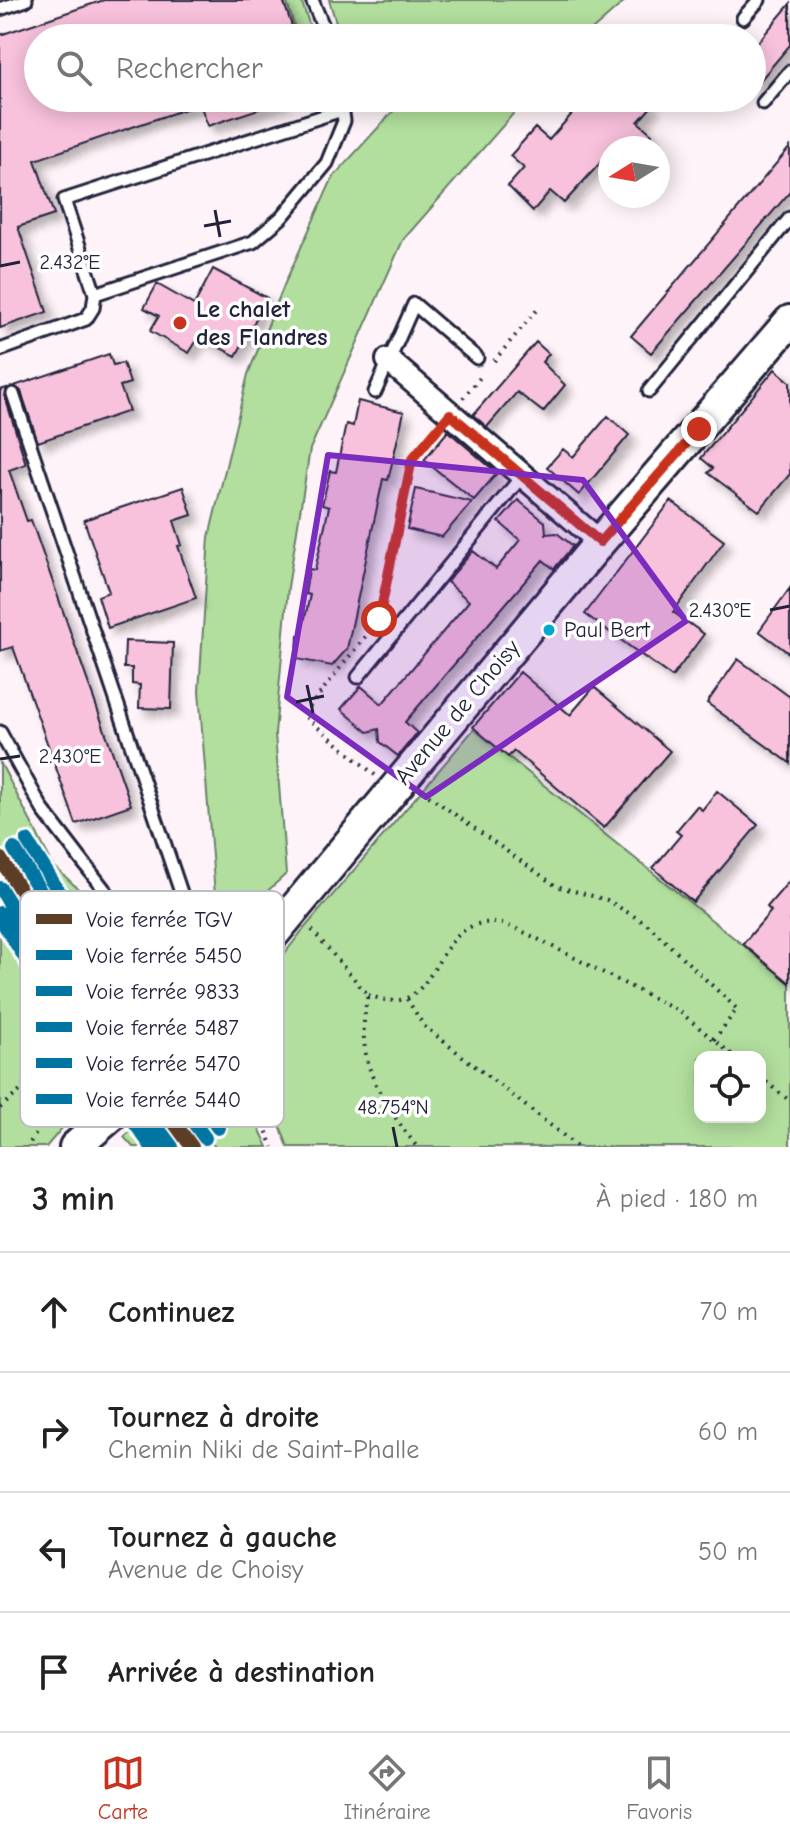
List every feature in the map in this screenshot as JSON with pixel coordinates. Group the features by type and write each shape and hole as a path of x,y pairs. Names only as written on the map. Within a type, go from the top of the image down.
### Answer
{"main road":[{"name":"Avenue de Choisy","path":"284,921 600,542 790,321"},
{"name":"Avenue de Choisy","path":"75,1147 98,1127"},
{"name":"Avenue de Choisy","path":"99,1147 111,1127"}],"street":[{"path":"388,360 600,542"}],"lane":[{"path":"0,9 26,0"},
{"path":"312,0 322,24"},
{"path":"743,18 759,0"},
{"path":"766,99 790,71"},
{"path":"0,350 86,319 93,308 95,294 64,200 319,112"},
{"path":"95,294 253,242 282,217 327,163 344,121 343,112"},
{"path":"649,391 790,218"},
{"path":"375,392 414,304 477,358"},
{"path":"13,394 180,891"},
{"path":"358,677 522,476"},
{"path":"0,732 43,810 105,891"}],"path":[{"path":"540,306 412,459 379,619 303,715 406,801 416,787 556,886 607,900 647,924 737,1009 714,1040"},
{"path":"293,911 368,995 389,1002 407,999 423,983 455,938 477,925 499,923 526,933 680,1012 728,1051"},
{"path":"368,995 364,1013 364,1056 376,1087 417,1147"},
{"path":"407,999 424,1026 578,1147"},
{"path":"766,1082 790,1101"},
{"path":"0,1108 20,1091"},
{"path":"28,1147 42,1127"},
{"path":"264,1127 273,1147"}],"highlighted area":[{"path":"328,455 583,480 686,621 426,797 287,697"}],"green space":[{"path":"286,0 301,0 309,24 294,24"},
{"path":"329,0 626,0 599,24 337,24"},
{"path":"393,112 515,112 403,240 310,449 288,587 275,734 286,874 268,891 215,891 199,691 209,537 248,374 333,177"},
{"path":"474,729 790,983 790,1147 288,1147 281,1127 284,1127 284,954"},
{"path":"0,762 53,865 80,891 28,891 0,848"},
{"path":"0,910 20,944 20,1127 63,1127 46,1147 0,1147"},
{"path":"135,1127 148,1127 164,1147 133,1147 124,1137"},
{"path":"198,1127 259,1127 268,1147 215,1147"}],"building":[{"path":"104,0 283,0 291,24 33,24"},
{"path":"790,4 790,45 766,73 766,32"},
{"path":"24,27 24,112 176,112 35,160 54,215 18,227 47,312 0,328 0,35"},
{"path":"203,112 249,112 208,126"},
{"path":"574,112 647,112 638,122 652,134 598,136 598,165 564,203 550,191 533,211 508,186 524,168 510,156 535,128 549,140"},
{"path":"790,147 790,192 651,353 631,336"},
{"path":"213,269 267,298 236,356 199,337 189,353 150,331 159,316 144,308 157,284 194,305"},
{"path":"536,342 549,354 542,362 565,385 543,412 517,392 487,427 473,415"},
{"path":"109,354 113,365 123,363 130,383 120,386 129,411 38,442 21,391 14,386"},
{"path":"775,369 790,382 790,474 759,511 708,473 713,468 701,458"},
{"path":"7,388 5,397 26,464 9,470 27,521 31,520 131,805 76,824 13,647 0,651 0,390"},
{"path":"358,401 404,412 388,480 383,479 347,649 332,666 297,659 298,635 301,636 310,595 305,594 309,569 315,570 329,507 322,505 330,471 336,472 346,424 353,426"},
{"path":"608,416 629,435 579,495 547,467 563,449 573,457"},
{"path":"448,431 497,473 474,500 424,460"},
{"path":"183,487 192,515 174,521 182,545 178,546 196,598 108,628 98,596 109,592 84,520"},
{"path":"416,489 472,502 442,537 407,529"},
{"path":"518,500 545,522 546,534 557,533 573,546 554,569 543,560 405,722 417,733 398,756 380,742 379,729 368,732 341,709 361,686 382,704 469,601 447,582 455,572 473,551 496,569 520,540 499,522"},
{"path":"671,501 724,541 673,612 704,634 672,677 585,614"},
{"path":"790,588 790,654 759,631"},
{"path":"125,641 173,643 171,709 139,708 140,685 132,684 132,668 124,668"},
{"path":"738,659 790,697 790,763 707,703"},
{"path":"520,672 570,715 594,687 670,751 604,828 514,751 508,757 473,727"},
{"path":"717,791 758,825 693,902 653,868 681,835 676,831 697,806 702,810"},
{"path":"790,880 790,983 743,944 771,911 767,907"}],"rail line":[{"name":"5470","path":"27,841 58,891"},
{"name":"9833","path":"14,849 40,891"},
{"name":"TGV","path":"0,858 21,891"},
{"name":"5450","path":"0,888 20,920"},
{"name":"5440","path":"0,913 20,945"},
{"name":"5487","path":"0,918 20,950"},
{"name":"5487","path":"137,1127 152,1147"},
{"name":"5440","path":"144,1127 158,1147"},
{"name":"5450","path":"157,1127 172,1147"},
{"name":"TGV","path":"177,1127 192,1147"},
{"name":"9833","path":"197,1127 205,1138"}],"place":[{"name":"Le chalet des Flandres","path":"180,323"},
{"name":"Paul Bert","path":"549,630"}],"route":[{"path":"379,619 412,459 450,414 600,542 699,429"}]}
